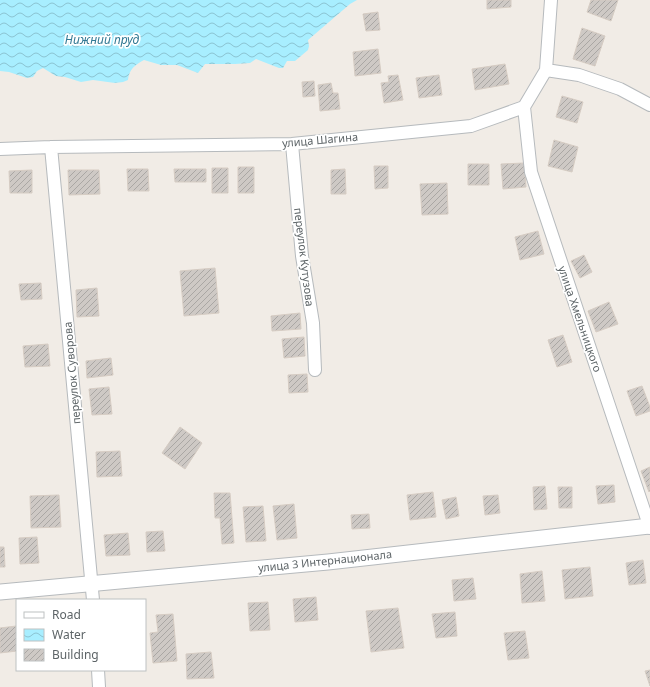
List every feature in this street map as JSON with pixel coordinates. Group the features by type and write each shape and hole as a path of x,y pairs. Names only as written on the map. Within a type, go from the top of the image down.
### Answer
{"street":[{"path":"524,107 546,70 551,0"},
{"path":"546,70 579,75 620,89 650,105"},
{"name":"улица Шагина","path":"0,149 292,144 471,126 524,107"},
{"name":"улица Хмельницкого","path":"524,107 531,172 650,527"},
{"name":"переулок Кутузова","path":"292,144 302,256 312,323 315,370"},
{"name":"переулок Суворова","path":"51,147 93,599"},
{"name":"улица 3 Интернационала","path":"0,592 328,562 650,527"},
{"path":"98,671 99,687"}],"water":[{"name":"Нижний пруд","path":"0,0 357,0 350,4 308,40 308,50 295,61 287,61 283,68 279,68 256,59 250,63 205,64 198,73 177,65 161,65 144,60 133,68 128,80 115,83 93,80 81,82 56,76 43,68 37,71 33,77 27,78 9,72 0,71"}],"building":[{"path":"487,0 511,0 511,7 487,9"},
{"path":"591,0 618,0 611,21 587,12"},
{"path":"378,12 380,30 366,31 363,14"},
{"path":"582,28 605,36 595,66 573,59"},
{"path":"378,49 381,73 355,76 353,52"},
{"path":"505,64 509,84 475,90 472,69"},
{"path":"398,75 403,100 384,103 381,83 389,82 388,76"},
{"path":"439,75 442,95 419,98 416,78"},
{"path":"314,81 315,96 303,97 302,82"},
{"path":"331,83 333,93 338,93 340,109 320,111 318,85"},
{"path":"562,96 583,102 577,123 556,117"},
{"path":"554,140 578,147 572,172 548,166"},
{"path":"524,163 526,187 503,189 501,164"},
{"path":"468,164 489,164 489,185 468,185"},
{"path":"374,166 388,166 388,188 375,189"},
{"path":"238,167 254,167 254,193 238,193"},
{"path":"212,168 228,168 228,193 212,193"},
{"path":"127,169 148,169 149,191 128,191"},
{"path":"174,169 206,169 206,182 175,182"},
{"path":"345,169 346,194 331,194 331,170"},
{"path":"32,170 32,193 10,193 9,171"},
{"path":"68,170 99,170 100,194 69,195"},
{"path":"447,183 448,214 422,215 420,184"},
{"path":"538,231 544,254 520,260 515,237"},
{"path":"584,255 592,272 580,278 571,261"},
{"path":"215,268 219,313 184,316 180,271"},
{"path":"41,283 42,299 21,300 19,284"},
{"path":"97,288 99,316 77,317 76,290"},
{"path":"609,302 618,324 596,332 588,311"},
{"path":"300,313 301,329 272,331 271,316"},
{"path":"563,335 572,362 557,367 548,340"},
{"path":"304,337 305,356 284,358 282,339"},
{"path":"48,344 50,366 25,367 23,346"},
{"path":"111,358 113,375 87,378 86,361"},
{"path":"307,374 308,392 289,393 288,375"},
{"path":"642,386 650,407 650,411 636,416 627,391"},
{"path":"109,387 112,414 92,415 89,389"},
{"path":"180,427 202,443 185,469 162,453"},
{"path":"120,451 122,476 97,477 96,452"},
{"path":"650,467 650,491 649,492 641,471"},
{"path":"614,485 615,502 598,504 596,486"},
{"path":"545,486 547,509 534,510 533,487"},
{"path":"558,487 572,487 572,508 559,508"},
{"path":"433,492 436,517 410,520 407,495"},
{"path":"214,493 230,493 234,543 222,544 220,518 215,518"},
{"path":"59,495 61,527 31,528 30,496"},
{"path":"498,495 500,513 485,515 483,496"},
{"path":"456,497 459,516 446,519 442,500"},
{"path":"294,504 297,538 277,540 273,506"},
{"path":"263,506 266,541 246,542 243,507"},
{"path":"369,514 370,528 352,529 351,515"},
{"path":"163,531 165,551 147,552 146,532"},
{"path":"128,533 130,555 106,556 104,535"},
{"path":"37,537 39,563 20,564 19,538"},
{"path":"0,547 4,547 5,567 0,567"},
{"path":"643,560 646,583 629,585 626,563"},
{"path":"590,567 593,596 565,599 562,570"},
{"path":"542,571 545,601 522,603 520,574"},
{"path":"473,578 476,599 454,601 452,580"},
{"path":"316,597 318,620 295,622 293,599"},
{"path":"268,602 270,630 250,631 248,603"},
{"path":"398,608 404,648 371,652 366,611"},
{"path":"455,612 457,636 436,638 432,614"},
{"path":"173,614 177,661 153,663 150,633 158,632 156,615"},
{"path":"16,626 16,651 0,653 0,628"},
{"path":"525,631 529,658 508,660 504,633"},
{"path":"211,652 214,678 187,679 186,654"},
{"path":"650,670 650,686 645,671"}]}
